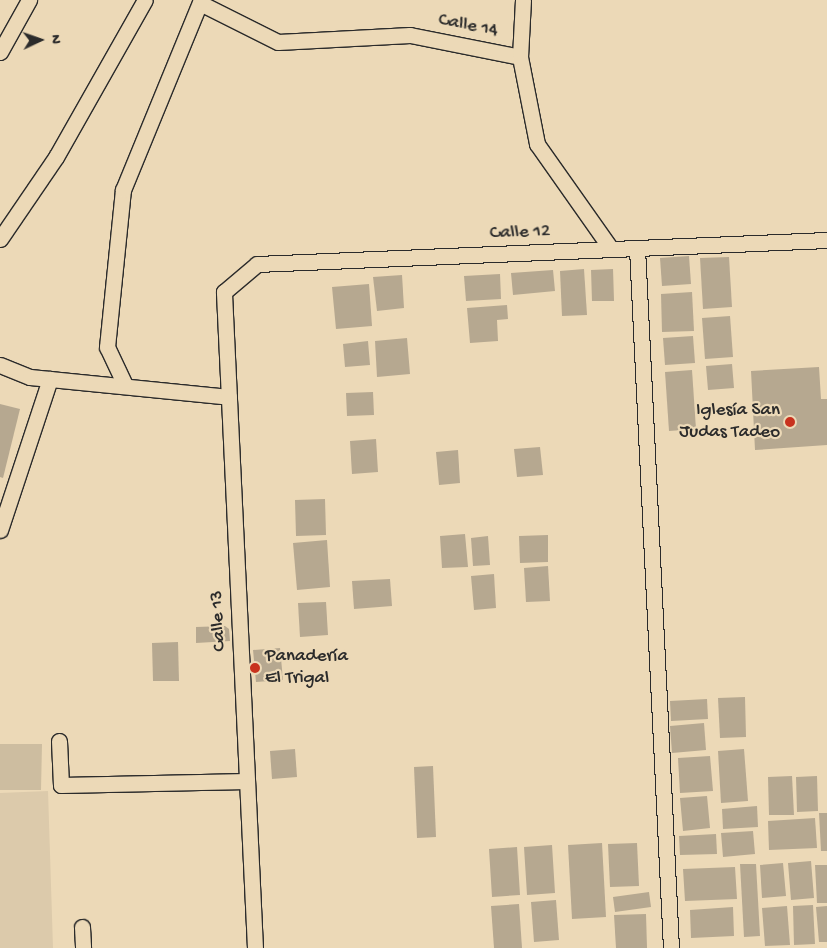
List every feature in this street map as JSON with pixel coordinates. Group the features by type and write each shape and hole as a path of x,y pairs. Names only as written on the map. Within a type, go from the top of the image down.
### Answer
{"street":[{"path":"0,52 29,0"},
{"path":"0,239 56,157 144,0"},
{"path":"523,0 520,57 537,144 612,249"},
{"path":"125,385 107,347 123,190 201,2"},
{"name":"Calle 14","path":"201,2 278,42 410,35 520,57"},
{"name":"Calle 12","path":"224,292 257,264 827,240"},
{"path":"637,248 671,948"},
{"name":"Calle 13","path":"224,292 255,948"},
{"path":"0,365 30,377 125,385 229,397"},
{"path":"0,530 50,379"},
{"path":"58,741 61,785 247,781"},
{"path":"82,927 83,948"}],"shaded area":[{"path":"0,744 42,744 41,790 0,790"},
{"path":"48,791 53,948 0,948 0,793"}],"building":[{"path":"689,256 691,284 662,286 660,258"},
{"path":"729,257 732,307 703,309 700,258"},
{"path":"584,269 587,315 562,316 560,271"},
{"path":"613,269 614,301 592,301 591,270"},
{"path":"553,270 555,291 513,295 511,273"},
{"path":"500,274 501,299 466,301 464,276"},
{"path":"402,275 404,308 377,311 373,277"},
{"path":"369,284 372,326 336,329 332,287"},
{"path":"692,292 694,331 662,332 661,294"},
{"path":"507,305 508,319 497,320 498,341 470,343 467,308"},
{"path":"730,316 733,357 705,359 702,318"},
{"path":"693,336 695,363 665,365 663,338"},
{"path":"407,338 410,374 377,377 375,341"},
{"path":"368,341 370,365 345,367 343,344"},
{"path":"732,364 734,388 708,390 706,366"},
{"name":"Iglesía San Judas Tadeo","path":"819,367 821,399 827,399 827,445 755,450 751,371"},
{"path":"692,370 696,429 669,431 665,372"},
{"path":"373,392 374,415 347,416 346,393"},
{"path":"0,404 20,409 3,478 0,477"},
{"path":"376,439 378,472 352,474 350,441"},
{"path":"540,447 543,475 517,477 514,449"},
{"path":"458,450 460,483 439,485 436,452"},
{"path":"325,499 326,535 296,536 295,500"},
{"path":"465,534 468,567 442,568 440,536"},
{"path":"548,535 548,562 520,563 519,536"},
{"path":"488,536 490,565 473,566 471,538"},
{"path":"327,540 330,587 297,590 293,543"},
{"path":"548,566 550,601 526,602 524,568"},
{"path":"494,574 496,608 474,610 471,576"},
{"path":"390,579 392,606 354,609 352,581"},
{"path":"326,602 328,635 300,637 298,603"},
{"path":"225,626 229,629 230,641 196,643 196,627"},
{"path":"178,642 179,681 153,681 152,643"},
{"path":"280,648 283,680 256,682 253,650"},
{"path":"745,697 746,737 720,738 718,698"},
{"path":"707,699 708,719 671,721 670,701"},
{"path":"704,723 706,750 672,753 670,726"},
{"path":"295,749 297,777 272,779 270,751"},
{"path":"744,749 748,801 721,803 718,751"},
{"path":"710,756 713,791 680,793 678,758"},
{"path":"433,766 436,837 417,838 414,767"},
{"path":"792,776 794,815 769,815 768,777"},
{"path":"817,776 818,811 797,812 796,777"},
{"path":"707,796 710,828 683,831 680,798"},
{"path":"757,806 758,827 723,829 722,809"},
{"path":"819,813 827,813 827,851 821,851"},
{"path":"815,818 817,848 769,850 768,821"},
{"path":"753,831 755,854 723,857 721,833"},
{"path":"716,834 717,854 680,855 679,836"},
{"path":"602,843 606,917 572,919 568,845"},
{"path":"637,843 639,886 610,887 608,844"},
{"path":"552,845 555,893 527,895 524,847"},
{"path":"517,847 520,895 492,897 489,849"},
{"path":"811,861 814,898 791,900 788,863"},
{"path":"783,863 786,896 762,898 760,865"},
{"path":"740,864 756,864 760,936 744,937"},
{"path":"815,865 827,865 827,903 817,903"},
{"path":"735,867 737,899 685,901 683,869"},
{"path":"649,892 651,907 615,912 613,897"},
{"path":"556,900 559,940 534,942 531,902"},
{"path":"519,904 522,948 494,948 491,906"},
{"path":"813,905 815,944 794,945 793,906"},
{"path":"787,906 790,945 765,946 762,908"},
{"path":"827,906 827,942 819,942 816,907"},
{"path":"733,907 734,936 691,938 690,910"},
{"path":"646,914 647,948 616,948 614,915"}],"place":[{"name":"Iglesía San Judas Tadeo","path":"790,422"},
{"name":"Panadería El Trigal","path":"255,668"}]}
